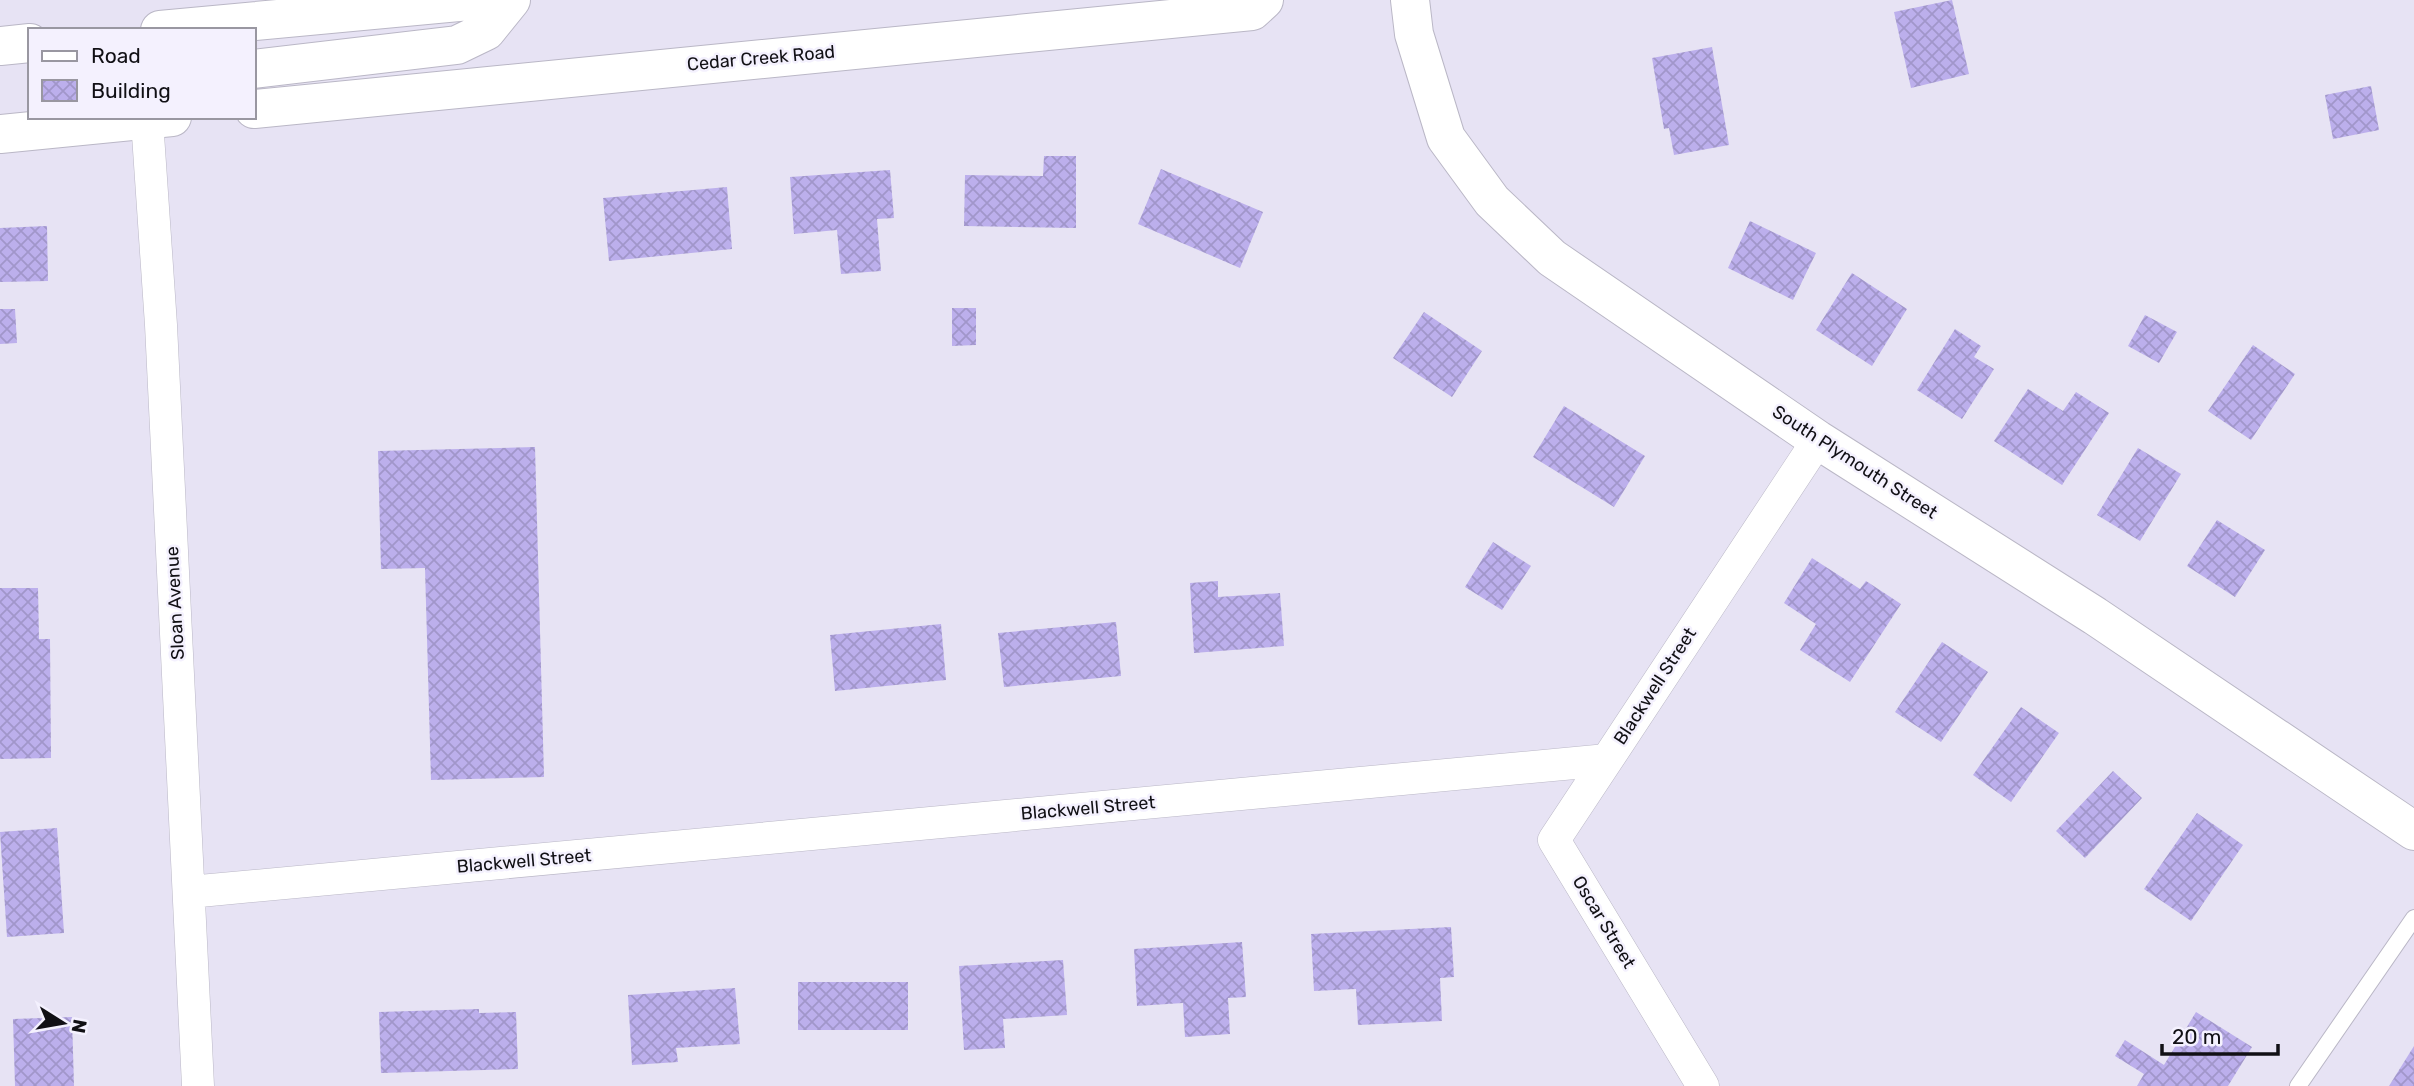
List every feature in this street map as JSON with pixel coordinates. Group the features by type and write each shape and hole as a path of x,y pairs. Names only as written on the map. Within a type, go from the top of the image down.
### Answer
{"main road":[{"path":"181,28 480,0"},
{"path":"256,69 457,45 486,31 511,0"},
{"name":"Cedar Creek Road","path":"256,109 1252,11 1264,0"},
{"name":"South Plymouth Street","path":"1410,0 1414,34 1446,138 1492,201 1552,258 1818,440 2106,624 2414,831"},
{"path":"0,46 28,43"},
{"path":"0,134 145,119"}],"street":[{"name":"Sloan Avenue","path":"155,119 162,325 198,1086"},
{"name":"Blackwell Street","path":"189,892 1607,760 1818,440"},
{"name":"Oscar Street","path":"1607,760 1554,840 1703,1086"}],"lane":[{"path":"2298,1086 2414,918"}],"building":[{"path":"1952,0 1969,74 1911,88 1894,12"},
{"path":"1712,47 1729,145 1674,155 1669,128 1664,129 1652,58"},
{"path":"2371,86 2379,130 2333,139 2325,95"},
{"path":"1044,156 1076,156 1076,228 964,226 965,175 1043,176"},
{"path":"1161,169 1263,212 1240,268 1138,224"},
{"path":"890,170 894,218 877,219 881,271 841,274 837,230 794,234 790,177"},
{"path":"727,187 732,249 609,261 603,198"},
{"path":"1750,221 1816,253 1793,300 1728,268"},
{"path":"47,226 48,281 0,282 0,228"},
{"path":"1852,273 1907,309 1872,366 1816,330"},
{"path":"952,308 976,308 976,345 952,346"},
{"path":"0,309 15,309 17,343 0,344"},
{"path":"1424,312 1482,351 1452,397 1393,358"},
{"path":"2145,315 2177,332 2159,363 2128,346"},
{"path":"1955,329 1981,346 1974,357 1994,369 1962,419 1917,390"},
{"path":"2253,345 2295,374 2251,440 2208,411"},
{"path":"2028,389 2063,411 2076,392 2109,413 2062,485 1994,441"},
{"path":"1564,406 1645,456 1614,507 1533,457"},
{"path":"535,447 544,777 431,780 425,568 381,569 378,451"},
{"path":"2138,448 2181,474 2140,541 2097,515"},
{"path":"2217,520 2265,550 2235,597 2187,566"},
{"path":"1493,542 1531,566 1502,610 1465,587"},
{"path":"1812,558 1860,589 1866,581 1901,604 1850,682 1800,650 1816,624 1784,603"},
{"path":"1218,581 1218,597 1280,593 1284,646 1194,653 1190,583"},
{"path":"0,588 38,588 39,639 50,639 51,758 0,759"},
{"path":"1116,622 1121,676 1004,687 998,633"},
{"path":"941,624 946,680 835,691 830,635"},
{"path":"1942,642 1988,672 1941,742 1895,712"},
{"path":"2021,707 2059,733 2011,802 1973,775"},
{"path":"2113,771 2142,798 2085,858 2056,831"},
{"path":"2197,813 2243,845 2191,921 2144,889"},
{"path":"57,828 64,933 7,937 0,832"},
{"path":"1451,927 1454,977 1440,978 1442,1021 1358,1025 1356,989 1314,991 1311,934"},
{"path":"1242,942 1246,997 1228,998 1230,1034 1185,1037 1183,1003 1137,1006 1134,949"},
{"path":"1063,960 1067,1015 1003,1019 1005,1048 964,1050 959,966"},
{"path":"798,982 908,982 908,1030 798,1030"},
{"path":"735,988 740,1044 676,1048 678,1062 632,1065 628,995"},
{"path":"479,1009 479,1013 516,1012 518,1069 381,1073 379,1012"},
{"path":"2196,1012 2252,1047 2228,1086 2137,1086 2144,1074 2115,1056 2125,1040 2164,1065"},
{"path":"72,1017 74,1086 15,1086 13,1019"},
{"path":"2414,1046 2414,1086 2389,1086"}]}
